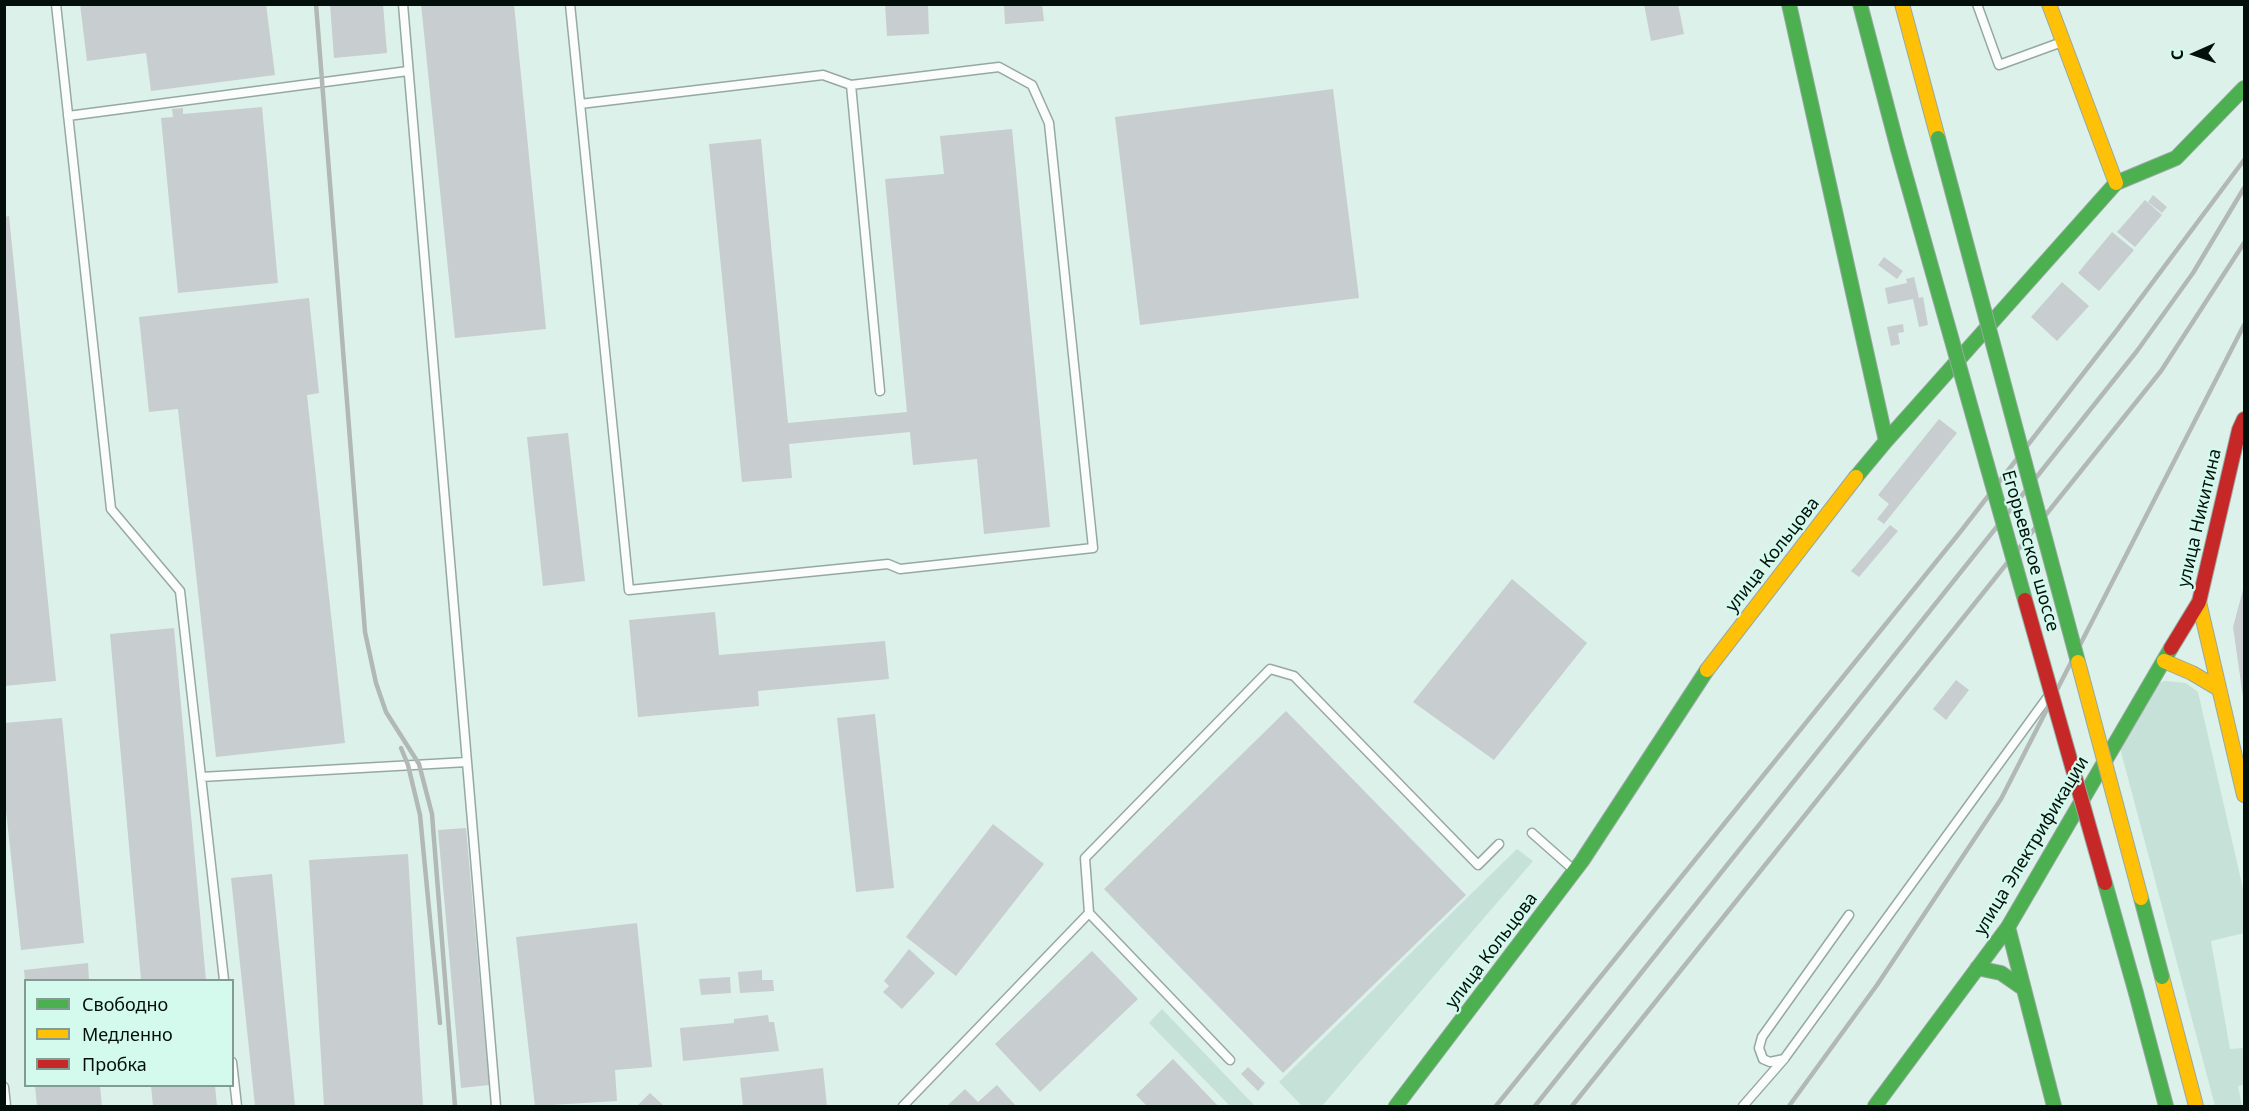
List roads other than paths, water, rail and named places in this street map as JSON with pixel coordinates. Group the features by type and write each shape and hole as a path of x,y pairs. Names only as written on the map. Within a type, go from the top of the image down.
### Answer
{"main road":[{"path":"1789,4 1887,441"},
{"name":"Егорьевское шоссе","path":"1860,4 1898,149 2136,993 2166,1107"},
{"name":"Егорьевское шоссе","path":"1902,4 2196,1107"},
{"path":"2049,4 2116,183"},
{"name":"улица Кольцова","path":"1396,1107 1575,871 1703,675 1810,535 1887,441 2116,183 2176,158 2244,88"},
{"name":"улица Никитина","path":"2130,716 2199,602 2239,430 2244,419"},
{"path":"2199,602 2244,795"},
{"path":"2164,661 2219,688"},
{"name":"улица Электрификации","path":"1875,1107 2008,927 2130,716"},
{"path":"2008,927 2054,1107"},
{"path":"1977,968 2001,973 2024,989"}],"lane":[{"path":"56,4 111,509 180,591 224,979"},
{"path":"403,4 496,1107"},
{"path":"570,4 580,104 629,590 888,564 900,569 1092,548 1049,123 1032,85 999,68 851,85 823,75 580,104"},
{"path":"1977,4 1999,65 2063,42"},
{"path":"68,116 408,71"},
{"path":"851,85 880,391"},
{"path":"1230,1060 1089,913 1085,858 1270,669 1294,676 1479,865 1499,844"},
{"path":"1743,1107 1784,1059 2051,693"},
{"path":"201,777 466,762"},
{"path":"1532,833 1575,871"},
{"path":"903,1107 1089,913"},
{"path":"1784,1059 1770,1062 1763,1059 1759,1048 1762,1037 1849,915"},
{"path":"234,1080 237,1107"},
{"path":"4,1087 6,1107"}],"railway":[{"path":"316,4 365,632 376,683 386,712 419,764 432,814 455,1106"},
{"path":"1496,1106 1961,531 2117,330 2244,160"},
{"path":"1535,1106 2137,351 2193,273 2244,188"},
{"path":"1572,1106 2161,371 2244,243"},
{"path":"1789,1106 1877,985 2001,799 2244,325"},
{"path":"401,748 408,765 420,815 440,1023"}]}
